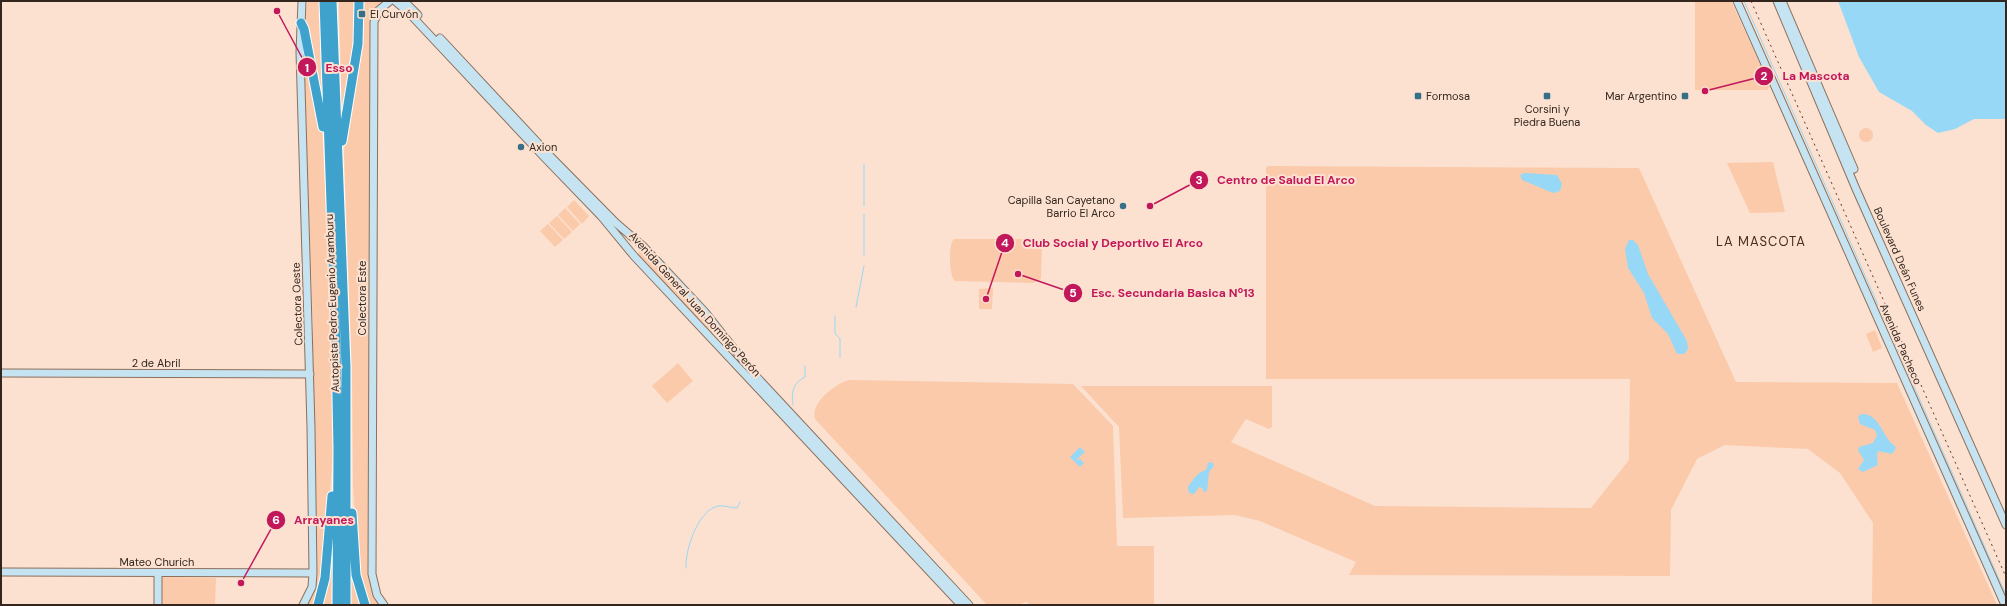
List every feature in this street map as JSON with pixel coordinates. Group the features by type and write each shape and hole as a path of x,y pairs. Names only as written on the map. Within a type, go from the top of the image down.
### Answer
{"highway":[{"path":"340,190 342,142 358,44 359,1"},
{"name":"Autopista Pedro Eugenio Aramburu","path":"328,2 340,190 347,464 346,605"},
{"name":"Autopista Pedro Eugenio Aramburu","path":"328,2 330,194 338,449 337,605"},
{"path":"301,23 304,29 325,134 330,194"},
{"path":"318,605 325,578 338,449"},
{"path":"347,464 356,576 365,605"}],"main road":[{"name":"Colectora Oeste","path":"302,1 300,52 310,374 312,573 312,586 303,605"},
{"name":"Colectora Este","path":"384,605 377,595 372,574 374,22 379,10 390,1"},
{"name":"Avenida General Juan Domingo Perón","path":"395,1 410,6 544,157 592,206 634,256 961,605"},
{"name":"Avenida General Juan Domingo Perón","path":"404,1 551,157 616,223 644,247 718,327 754,374 969,605"},
{"name":"Avenida Pacheco","path":"1737,1 2005,605"},
{"name":"Boulevard Deán Funes","path":"1777,1 1856,189 2006,525"},
{"name":"Boulevard Deán Funes","path":"1782,1 1847,151 1858,182 2006,516"},
{"path":"634,256 636,248 644,247"},
{"path":"708,336 715,336 718,327"},
{"name":"2 de Abril","path":"1,373 310,374"},
{"name":"Mateo Churich","path":"1,572 312,573"},
{"path":"158,573 158,605"}],"shaded area":[{"path":"308,1 322,1 323,111 308,38 306,10"},
{"path":"339,1 355,1 357,31 342,121"},
{"path":"365,1 385,1 372,18 370,582 375,597 381,605 368,605 363,591 357,554 353,483 352,375 344,153"},
{"path":"1695,1 1731,1 1770,86 1767,90 1695,90"},
{"path":"303,36 322,126 330,290 334,443 324,566 316,605 305,605 310,597 313,328"},
{"path":"1866,128 1871,130 1873,135 1871,140 1866,142 1861,140 1859,135 1861,130"},
{"path":"1773,162 1785,212 1750,213 1727,163"},
{"path":"1268,166 1639,168 1736,382 1897,383 1997,605 1874,605 1872,603 1873,523 1840,473 1808,449 1725,445 1697,459 1671,510 1670,576 1349,575 1356,562 1260,521 1235,515 1123,518 1119,427 1081,386 1272,386 1272,427 1269,429 1246,419 1231,442 1375,506 1591,508 1629,460 1630,379 1266,379 1266,168"},
{"path":"574,200 589,216 582,224 567,207"},
{"path":"565,208 580,224 573,231 558,215"},
{"path":"557,216 572,232 564,239 549,223"},
{"path":"548,224 563,240 555,247 540,231"},
{"path":"954,239 1032,239 1038,241 1042,245 1041,279 1033,283 955,281 950,267 950,253"},
{"path":"640,251 644,252 715,328 712,334 710,334 637,255"},
{"path":"993,288 992,309 979,309 979,289"},
{"path":"1875,330 1882,348 1873,352 1866,334"},
{"path":"678,363 693,381 667,403 652,386"},
{"path":"849,380 1073,384 1113,426 1117,546 1154,546 1154,605 1031,605 1026,602 1017,605 987,605 815,419 814,413 820,400 831,389"},
{"path":"332,518 332,605 320,605"},
{"path":"351,533 363,605 351,605"},
{"path":"162,577 216,578 215,605 162,605"}],"water":[{"path":"1838,1 2006,1 2006,119 1974,119 1955,129 1938,133 1926,125 1912,111 1879,92 1859,57"},
{"path":"1525,173 1557,175 1562,184 1560,191 1553,193 1522,180 1520,175"},
{"path":"1629,240 1633,240 1638,245 1648,274 1687,341 1688,349 1684,354 1677,354 1668,334 1652,318 1644,293 1628,268 1625,249"},
{"path":"1861,414 1871,416 1878,422 1889,440 1896,448 1892,454 1878,451 1878,465 1863,472 1858,469 1864,460 1858,450 1859,447 1873,443 1877,435 1875,430 1860,424 1858,417"},
{"path":"1080,447 1085,452 1076,460 1080,459 1084,463 1080,467 1070,457"},
{"path":"1212,462 1214,466 1209,472 1207,491 1204,492 1202,488 1199,487 1194,494 1189,493 1188,487 1198,474 1206,470 1208,463"}],"waterway":[{"path":"1744,1 2006,595"},
{"path":"864,165 864,206"},
{"path":"864,214 864,255"},
{"path":"856,307 864,266"},
{"path":"835,316 835,333 840,339 840,357"},
{"path":"793,405 792,396 794,388 795,385 805,377 805,366"},
{"path":"686,568 686,560 693,533 703,517 715,507 723,506 737,508 740,502"}],"railway":[{"path":"1751,1 2006,577"}],"place":[{"name":"Esso","path":"277,11"},
{"name":"El Curvón","path":"362,14"},
{"name":"La Mascota","path":"1705,91"},
{"name":"Formosa","path":"1418,96"},
{"name":"Corsini y Piedra Buena","path":"1547,96"},
{"name":"Mar Argentino","path":"1685,96"},
{"name":"Axion","path":"521,147"},
{"name":"Capilla San Cayetano Barrio El Arco","path":"1123,206"},
{"name":"Centro de Salud El Arco","path":"1150,206"},
{"name":"Esc. Secundaria Basica Nº13","path":"1018,274"},
{"name":"Club Social y Deportivo El Arco","path":"986,299"},
{"name":"Arrayanes","path":"241,583"}],"district":[{"name":"LA MASCOTA","path":"1761,241"}]}
